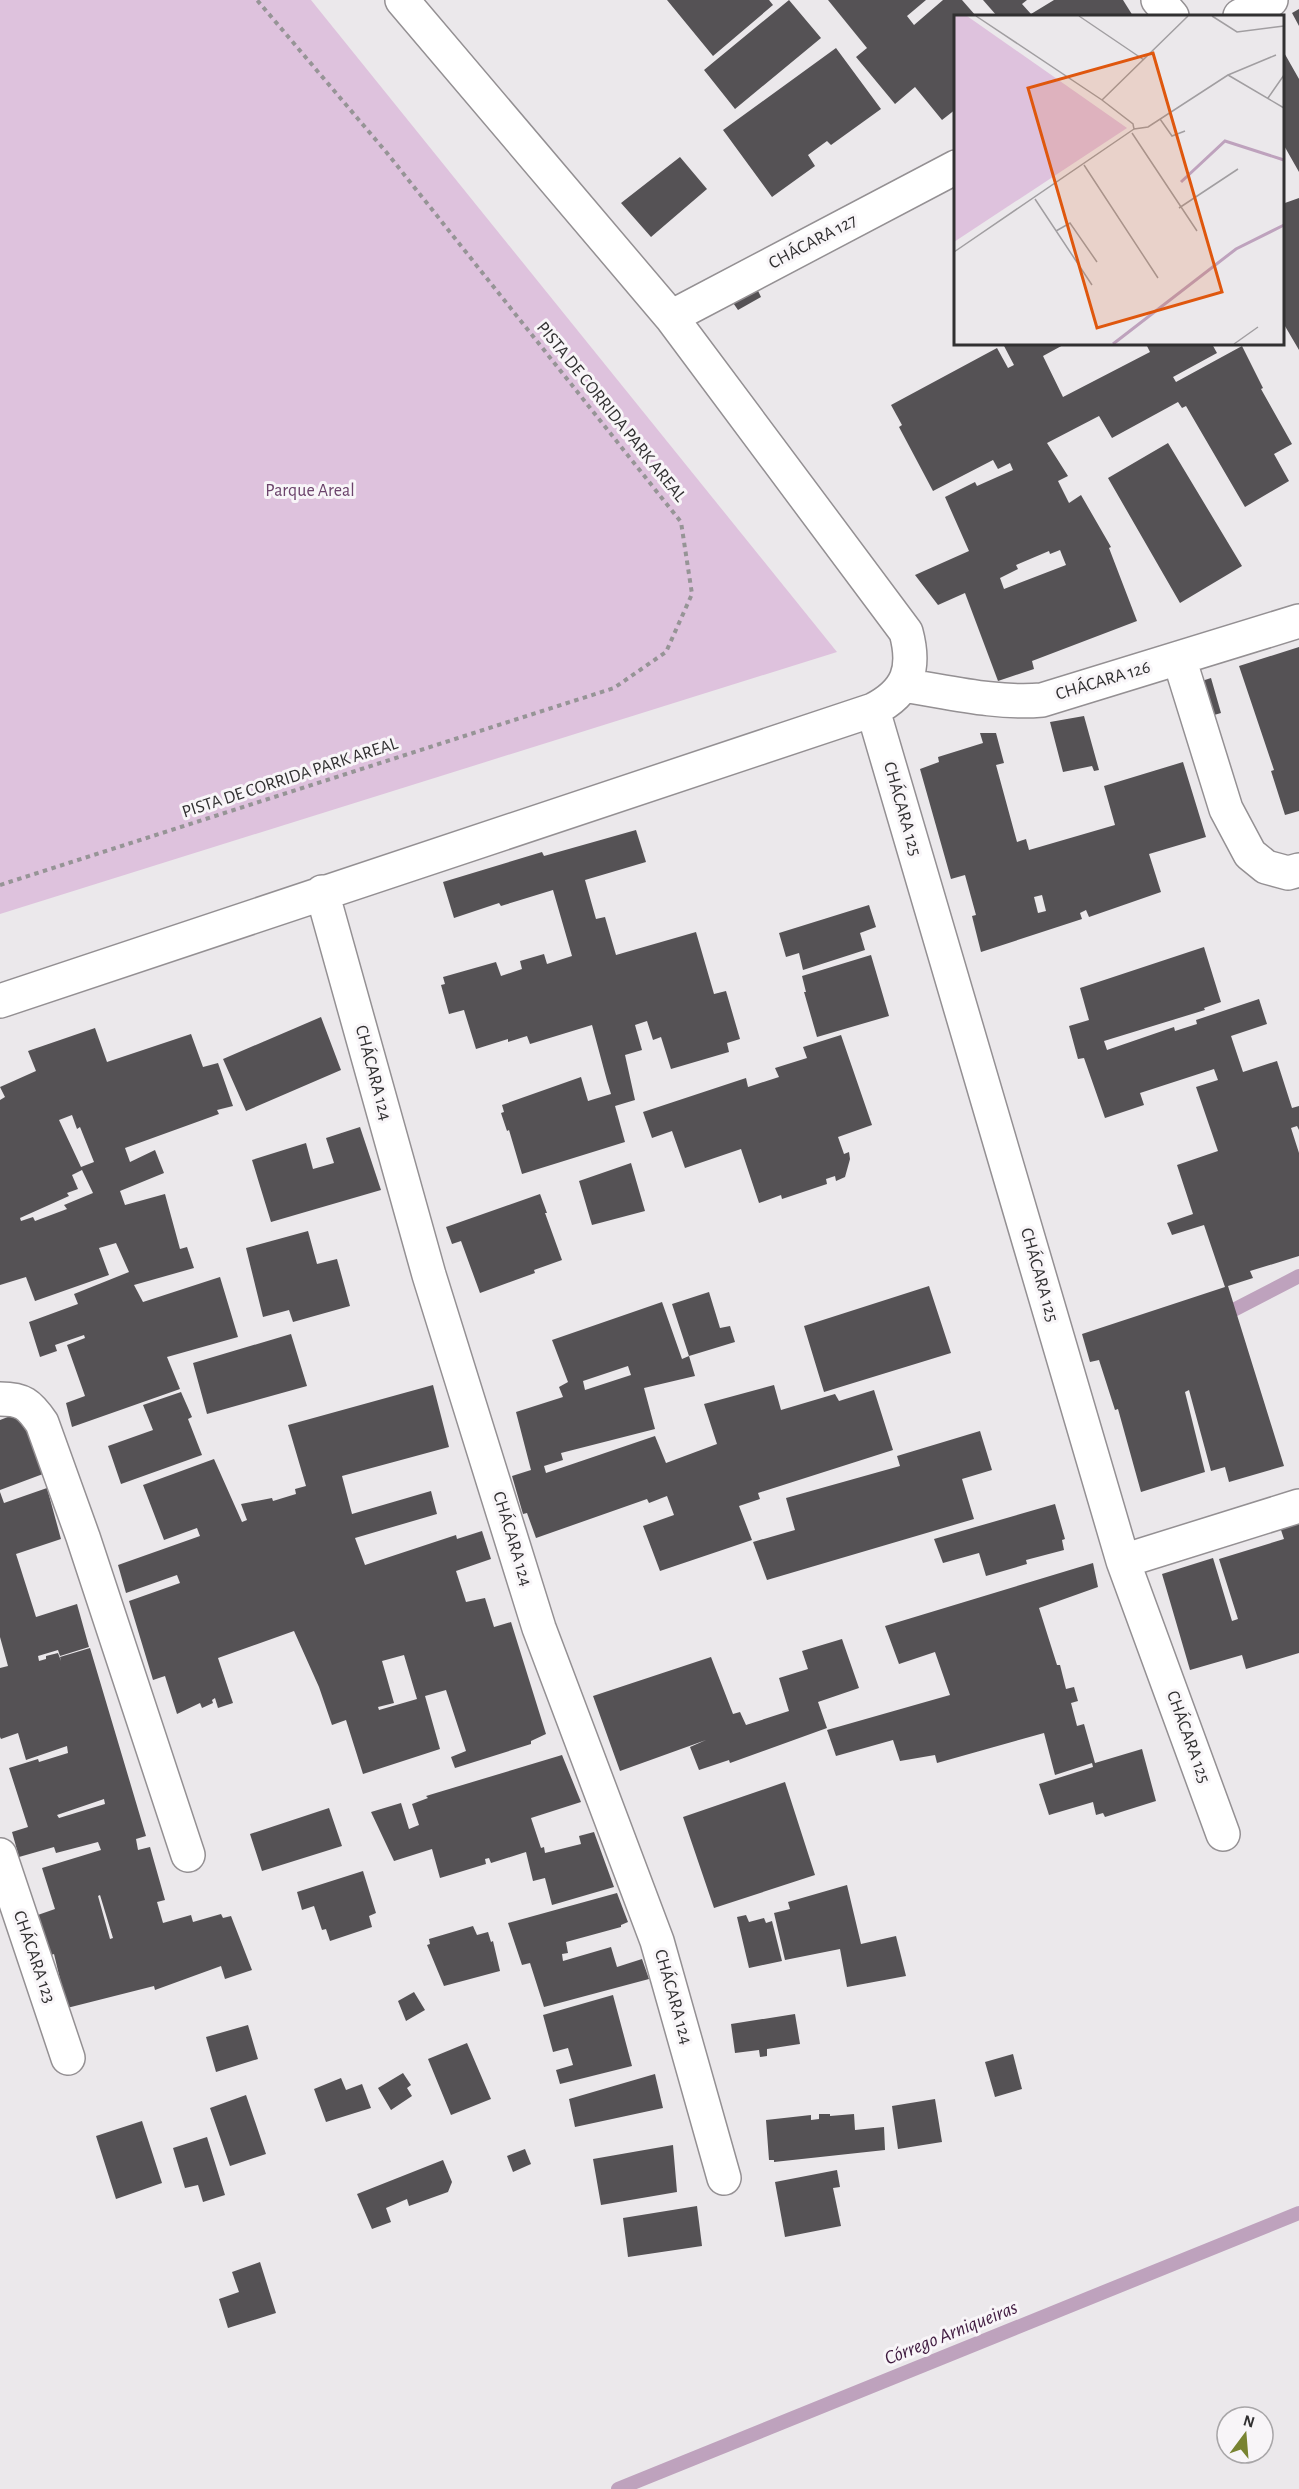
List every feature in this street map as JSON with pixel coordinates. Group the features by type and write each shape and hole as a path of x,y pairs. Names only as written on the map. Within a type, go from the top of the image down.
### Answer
{"street":[{"path":"0,1000 873,710 891,700 903,685 910,669 911,650 906,632 671,317 402,0"},
{"path":"1158,0 1171,15"},
{"path":"1242,15 1271,0"},
{"name":"CHÁCARA 127","path":"671,317 954,168"},
{"name":"CHÁCARA 126","path":"903,685 998,700 1018,702 1042,700 1299,621"},
{"path":"1179,658 1226,809 1250,854 1266,867 1288,873 1299,870"},
{"name":"CHÁCARA 125","path":"873,710 1123,1561 1223,1834"},
{"name":"CHÁCARA 124","path":"322,892 432,1286 539,1628 657,1941 724,2178"},
{"path":"0,1399 20,1401 32,1409 42,1424 83,1537 188,1855"},
{"path":"1123,1561 1299,1506"},
{"name":"CHÁCARA 123","path":"0,1855 68,2058"}],"path":[{"name":"PISTA DE CORRIDA PARK AREAL","path":"0,885 614,688 666,652 692,594 681,522 387,153 257,0"}],"green space":[{"name":"Parque Areal","path":"0,0 311,0 837,652 0,914"}],"building":[{"path":"667,0 769,0 773,5 713,56"},
{"path":"789,0 821,38 735,109 704,70"},
{"path":"828,0 926,0 907,16 914,25 943,0 962,0 975,15 954,15 954,111 942,120 915,87 895,104 856,57 867,48"},
{"path":"983,0 1027,0 1022,4 1031,14 1054,0 1123,0 1132,15 996,15"},
{"path":"1299,9 1299,26 1292,13"},
{"path":"836,48 881,109 831,145 827,141 808,155 815,166 772,197 723,130"},
{"path":"1284,53 1299,79 1299,172 1284,146"},
{"path":"680,157 707,189 651,237 621,203"},
{"path":"1299,198 1299,350 1284,324 1284,203"},
{"path":"749,272 761,297 738,310 729,297"},
{"path":"1004,345 1063,345 1043,356 1063,397 1150,352 1146,345 1213,345 1217,353 1173,377 1176,382 1242,346 1263,388 1261,389 1292,444 1274,454 1289,481 1245,507 1186,406 1182,408 1178,402 1112,438 1099,416 1047,443 1068,476 1058,481 1069,503 1081,495 1111,547 1109,548 1137,621 1032,661 1034,669 998,681 965,593 938,605 915,575 969,551 945,497 975,482 977,486 1013,470 1010,463 998,469 993,460 933,491 899,427 902,425 891,405 997,348 1008,368 1014,365","holes":["1060,550 1066,565 1004,589 1000,578 1018,569 1016,565 1049,551 1050,554"]},
{"path":"1168,443 1242,566 1180,603 1108,478"},
{"path":"1299,647 1299,811 1285,815 1271,771 1274,770 1239,666"},
{"path":"1211,678 1221,713 1183,724 1174,690"},
{"path":"1084,716 1099,770 1094,771 1092,766 1063,772 1050,722"},
{"path":"980,733 996,733 1004,763 996,765 1017,842 1026,839 1029,850 1115,825 1104,786 1183,762 1206,837 1149,854 1161,892 1089,917 1086,910 1080,913 1082,919 981,952 972,916 976,915 965,875 951,879 920,769 939,762 938,757 983,743","holes":["1042,895 1046,911 1038,913 1034,897"]},
{"path":"636,830 646,862 585,880 596,919 605,917 616,955 696,932 714,994 726,991 740,1039 727,1043 729,1052 671,1069 661,1037 653,1040 647,1021 635,1025 642,1050 625,1055 635,1100 615,1106 625,1142 522,1174 509,1130 507,1131 501,1113 504,1112 502,1105 581,1077 588,1101 611,1094 592,1025 530,1044 527,1036 476,1049 464,1010 449,1014 441,985 445,984 443,977 496,962 501,976 522,969 520,961 544,954 547,964 572,956 553,890 501,906 499,903 454,918 443,882 542,852 544,856"},
{"path":"869,905 876,927 860,933 865,950 803,970 799,953 786,957 779,933"},
{"path":"1204,947 1221,1002 1204,1008 1205,1010 1104,1041 1107,1050 1174,1027 1175,1031 1197,1024 1196,1020 1259,999 1267,1024 1231,1036 1243,1072 1277,1061 1292,1108 1299,1106 1299,1130 1297,1126 1291,1128 1299,1153 1299,1256 1250,1271 1253,1278 1228,1286 1284,1466 1229,1482 1225,1467 1211,1471 1189,1390 1185,1392 1205,1472 1141,1492 1118,1409 1115,1410 1099,1360 1090,1362 1082,1334 1225,1287 1204,1225 1172,1235 1167,1223 1193,1214 1177,1165 1218,1151 1196,1087 1218,1080 1214,1069 1140,1093 1144,1105 1105,1118 1084,1058 1078,1059 1069,1026 1089,1020 1080,988"},
{"path":"871,955 889,1016 817,1037 804,992 806,992 802,976"},
{"path":"321,1017 341,1070 246,1111 223,1059"},
{"path":"95,1028 107,1062 191,1034 203,1067 218,1063 233,1106 217,1110 219,1114 125,1148 130,1162 155,1150 164,1173 120,1191 125,1205 165,1194 180,1249 187,1247 194,1268 134,1285 143,1302 220,1277 238,1337 167,1357 180,1389 72,1427 66,1403 85,1396 67,1345 85,1338 84,1335 55,1345 57,1351 40,1357 29,1322 78,1304 74,1294 129,1272 116,1243 99,1248 109,1275 35,1301 26,1277 0,1285 0,1100 5,1097 0,1087 36,1071 28,1051","holes":["72,1115 77,1129 80,1127 94,1162 81,1167 59,1120","82,1170 93,1193 64,1205 67,1209 35,1221 33,1217 21,1221 20,1218 69,1196 67,1193 78,1189 72,1175"]},
{"path":"841,1035 872,1125 838,1137 844,1154 849,1152 850,1159 845,1177 836,1181 835,1176 826,1179 827,1184 782,1199 781,1195 759,1203 741,1149 685,1168 672,1131 652,1138 643,1112 746,1078 748,1087 779,1077 775,1068 807,1058 803,1047"},
{"path":"360,1127 381,1190 271,1222 252,1160 306,1143 313,1169 334,1163 326,1138"},
{"path":"631,1163 645,1211 592,1225 579,1181"},
{"path":"540,1194 562,1260 534,1270 535,1273 480,1293 461,1241 452,1244 446,1227"},
{"path":"308,1231 317,1264 337,1259 350,1306 293,1322 289,1310 263,1317 246,1248"},
{"path":"929,1286 951,1353 824,1392 804,1326"},
{"path":"709,1292 720,1328 730,1326 735,1342 689,1356 672,1304"},
{"path":"662,1302 682,1359 689,1356 695,1376 644,1388 655,1429 561,1453 563,1460 544,1466 546,1473 655,1436 666,1463 717,1444 704,1404 774,1385 781,1410 835,1394 839,1401 874,1390 893,1450 758,1493 760,1499 739,1506 752,1540 660,1571 643,1526 674,1515 667,1496 649,1503 647,1499 536,1538 527,1513 523,1514 512,1476 531,1470 516,1412 563,1397 559,1387 568,1382 552,1340","holes":["628,1366 631,1375 585,1390 583,1381"]},
{"path":"291,1334 307,1386 207,1414 193,1363"},
{"path":"433,1385 449,1447 342,1476 352,1514 431,1491 437,1514 355,1538 365,1565 456,1535 457,1539 482,1531 491,1559 456,1571 466,1602 485,1598 494,1627 511,1622 546,1734 531,1741 531,1744 455,1768 451,1757 466,1751 446,1690 425,1696 440,1749 363,1774 346,1720 332,1725 319,1687 294,1631 218,1658 233,1703 218,1708 215,1698 212,1700 213,1703 202,1708 200,1703 177,1714 165,1676 153,1680 129,1601 180,1583 177,1575 126,1593 118,1565 200,1536 197,1528 164,1540 143,1485 214,1459 242,1522 247,1520 241,1504 272,1498 273,1501 296,1494 295,1489 306,1486 288,1425","holes":["404,1655 417,1699 379,1710 378,1707 394,1703 382,1661"]},
{"path":"181,1392 192,1417 188,1419 202,1455 121,1484 108,1446 153,1430 143,1405"},
{"path":"13,1415 24,1421 43,1474 0,1490 0,1420"},
{"path":"980,1431 992,1470 962,1479 974,1519 767,1580 753,1542 795,1530 786,1498 900,1466 897,1456"},
{"path":"47,1488 61,1539 16,1554 36,1617 77,1604 89,1647 60,1656 58,1650 38,1656 39,1661 46,1659 46,1656 58,1653 61,1661 60,1657 90,1648 146,1836 136,1839 138,1850 150,1847 165,1900 157,1902 163,1923 191,1915 193,1922 221,1914 223,1918 231,1916 252,1970 225,1979 221,1966 155,1990 154,1986 67,2008 54,1954 45,1957 32,1917 55,1909 42,1868 101,1850 98,1842 56,1853 54,1847 19,1857 12,1832 28,1827 9,1768 68,1753 67,1746 26,1760 18,1733 1,1739 0,1737 0,1668 8,1666 0,1637 0,1492 4,1503","holes":["104,1799 105,1804 59,1818 57,1815","100,1895 113,1938 110,1939 98,1896"]},
{"path":"1055,1504 1065,1539 1062,1540 1064,1550 1026,1560 1027,1564 986,1576 979,1553 943,1563 934,1539"},
{"path":"1299,1521 1299,1653 1246,1669 1242,1655 1190,1670 1162,1574 1213,1558 1232,1621 1238,1619 1219,1559 1284,1539 1280,1527"},
{"path":"1093,1563 1098,1587 1039,1608 1057,1665 1060,1665 1066,1689 1074,1687 1078,1701 1071,1703 1077,1726 1084,1724 1095,1763 1142,1749 1156,1801 1105,1817 1103,1813 1096,1815 1093,1802 1049,1815 1039,1784 1093,1767 1092,1763 1055,1775 1044,1733 937,1763 935,1755 900,1761 893,1740 836,1756 827,1730 950,1695 935,1652 899,1664 885,1626"},
{"path":"842,1639 859,1688 818,1702 827,1728 730,1763 729,1760 699,1770 690,1747 706,1740 620,1771 593,1696 711,1657 733,1714 740,1712 746,1725 789,1711 779,1678 808,1669 802,1651"},
{"path":"562,1755 581,1802 531,1818 541,1848 544,1847 545,1853 581,1844 579,1836 594,1832 614,1887 552,1905 545,1878 533,1881 526,1852 491,1863 489,1858 485,1859 486,1864 440,1878 432,1849 394,1861 371,1812 401,1803 409,1829 419,1825 412,1804 428,1798 426,1796"},
{"path":"785,1782 815,1875 714,1908 683,1817"},
{"path":"329,1808 342,1846 262,1871 250,1834"},
{"path":"363,1871 376,1913 369,1916 372,1927 330,1941 326,1929 322,1930 314,1906 302,1910 297,1892"},
{"path":"847,1885 861,1944 896,1936 906,1976 847,1987 840,1949 785,1960 774,1913 790,1909 788,1902"},
{"path":"617,1893 628,1922 621,1927 566,1942 568,1953 562,1954 563,1961 611,1947 617,1967 642,1959 649,1979 544,2007 530,1963 522,1965 508,1923"},
{"path":"746,1915 749,1922 764,1918 766,1923 772,1921 782,1961 749,1968 737,1917"},
{"path":"473,1926 477,1935 488,1932 491,1942 493,1941 500,1971 444,1986 427,1945 430,1944 429,1939"},
{"path":"414,1992 425,2010 406,2021 398,2001"},
{"path":"613,1995 632,2066 560,2084 556,2070 573,2065 568,2048 553,2052 543,2015"},
{"path":"795,2014 800,2044 767,2049 767,2056 760,2057 759,2050 735,2053 731,2024"},
{"path":"248,2025 258,2059 216,2072 206,2037"},
{"path":"467,2043 491,2099 451,2115 428,2059"},
{"path":"1013,2054 1022,2089 995,2097 985,2062"},
{"path":"403,2073 411,2085 407,2088 412,2096 391,2110 378,2088"},
{"path":"655,2074 663,2108 575,2127 569,2099"},
{"path":"341,2078 346,2090 362,2084 371,2108 326,2122 314,2089"},
{"path":"246,2095 266,2154 230,2166 210,2108"},
{"path":"935,2099 942,2142 898,2149 892,2106"},
{"path":"819,2114 830,2114 830,2116 854,2114 855,2130 884,2127 885,2150 774,2162 774,2160 769,2160 766,2120 811,2115 811,2120 819,2119"},
{"path":"142,2121 162,2183 116,2199 96,2136"},
{"path":"207,2137 225,2195 203,2202 198,2185 185,2188 173,2148"},
{"path":"673,2145 677,2192 601,2205 593,2159"},
{"path":"525,2149 531,2164 513,2172 507,2156"},
{"path":"443,2160 452,2182 448,2192 409,2206 407,2199 386,2208 391,2222 372,2229 357,2194"},
{"path":"837,2170 840,2187 833,2188 841,2226 785,2237 775,2182"},
{"path":"697,2206 702,2246 628,2257 623,2218"},
{"path":"260,2262 276,2313 228,2328 219,2299 239,2292 232,2272"}],"waterway":[{"path":"1220,1317 1299,1276"},
{"name":"Córrego Arniqueiras","path":"618,2489 1299,2213"}]}
